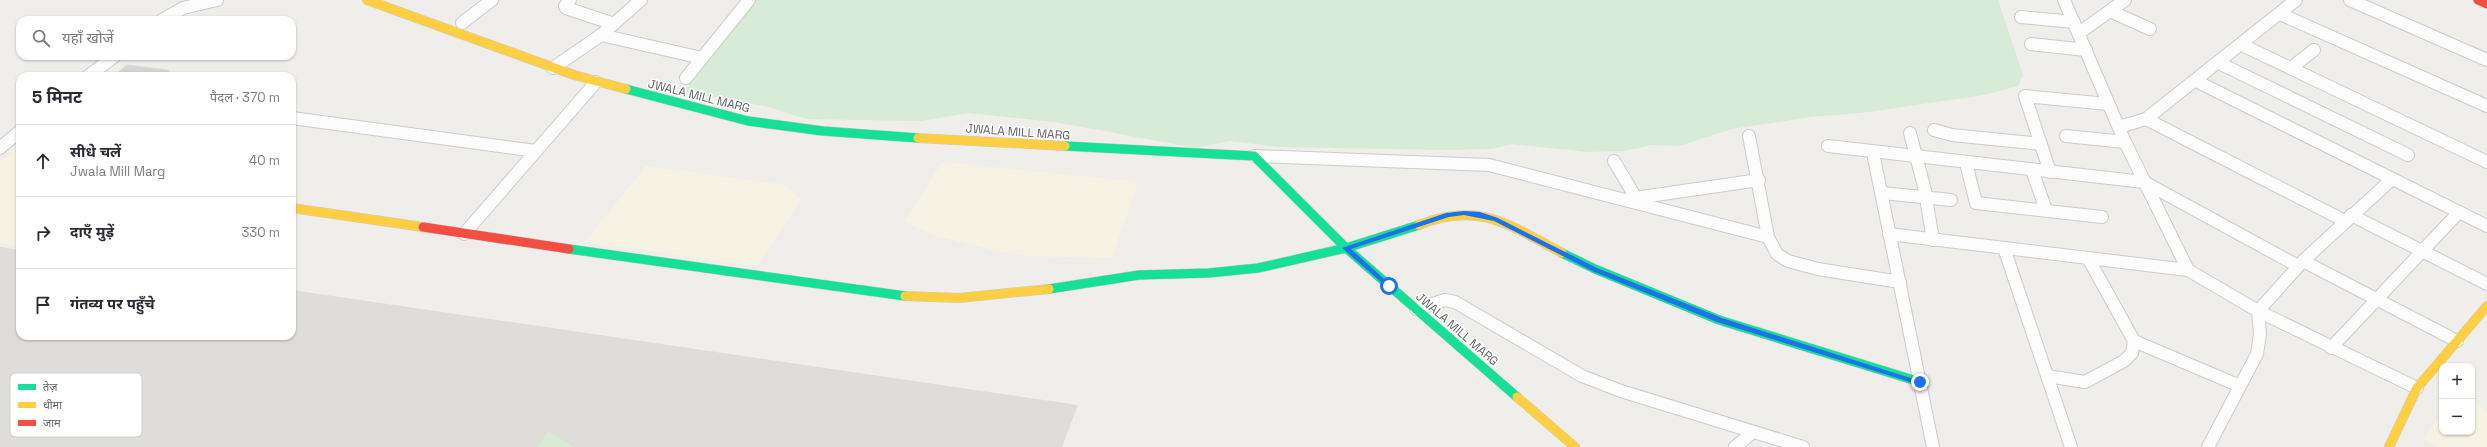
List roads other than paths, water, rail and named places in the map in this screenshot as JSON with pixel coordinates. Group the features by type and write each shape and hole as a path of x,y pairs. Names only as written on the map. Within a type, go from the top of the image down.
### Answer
{"street":[{"path":"169,16 183,8 217,0"},
{"name":"JWALA MILL MARG","path":"367,0 553,68 596,82 712,113 804,130 1050,146 1254,156 1346,248 1575,447"},
{"path":"462,23 492,0"},
{"path":"553,68 601,35 641,0"},
{"path":"686,78 749,0"},
{"path":"2064,0 2125,142 2188,270"},
{"path":"2021,17 2076,28 2110,11 2125,0"},
{"path":"2119,127 2146,119 2242,45 2296,0"},
{"path":"2350,0 2487,60"},
{"path":"2478,0 2487,4"},
{"path":"564,2 571,11 614,24"},
{"path":"2110,11 2150,29"},
{"path":"2280,14 2487,106"},
{"path":"601,35 702,58"},
{"path":"2031,44 2086,50"},
{"path":"2242,45 2487,162"},
{"path":"2291,68 2314,50"},
{"path":"93,72 109,60"},
{"path":"2219,63 2408,155"},
{"path":"2196,81 2487,226"},
{"path":"464,234 596,82"},
{"path":"2050,172 2025,96 2108,104"},
{"path":"296,119 536,152"},
{"path":"2146,119 2348,218 2424,252 2487,284"},
{"path":"1934,130 1952,135 2041,144"},
{"path":"1910,133 1915,158 1927,201 1933,240"},
{"path":"0,148 16,135"},
{"path":"1749,136 1759,180 1770,246 1778,256 1790,262 1900,282"},
{"path":"2066,136 2125,142"},
{"path":"1828,146 1915,158 2144,182 2300,264 2379,300 2457,341"},
{"path":"1873,153 1933,447"},
{"path":"1254,156 1489,166 1509,169 1621,200 1768,237"},
{"path":"1614,161 1636,198"},
{"path":"1966,163 1976,203 2102,217"},
{"path":"2032,170 2046,210"},
{"path":"2208,447 2257,354 2260,334 2258,311 2300,264 2348,218 2392,179"},
{"path":"1621,200 1759,180"},
{"path":"1882,193 1927,201 1952,200"},
{"path":"296,209 836,288 921,298 958,299 1003,296 1124,277 1209,273 1258,268 1346,248 1449,215 1464,213 1480,215 1496,220 1595,269 1719,320 1920,382"},
{"path":"2331,348 2379,300 2459,212"},
{"path":"1889,234 2188,270 2258,311 2331,348 2417,388"},
{"path":"2004,248 2071,447"},
{"path":"2088,258 2134,341 2240,386"},
{"path":"1416,309 1445,300 1455,302 1582,376 1621,391 1803,447"},
{"path":"2389,447 2417,388 2487,306"},
{"path":"2047,376 2074,382 2090,380 2124,361 2132,353 2134,341"},
{"path":"1735,447 1753,432"}]}
